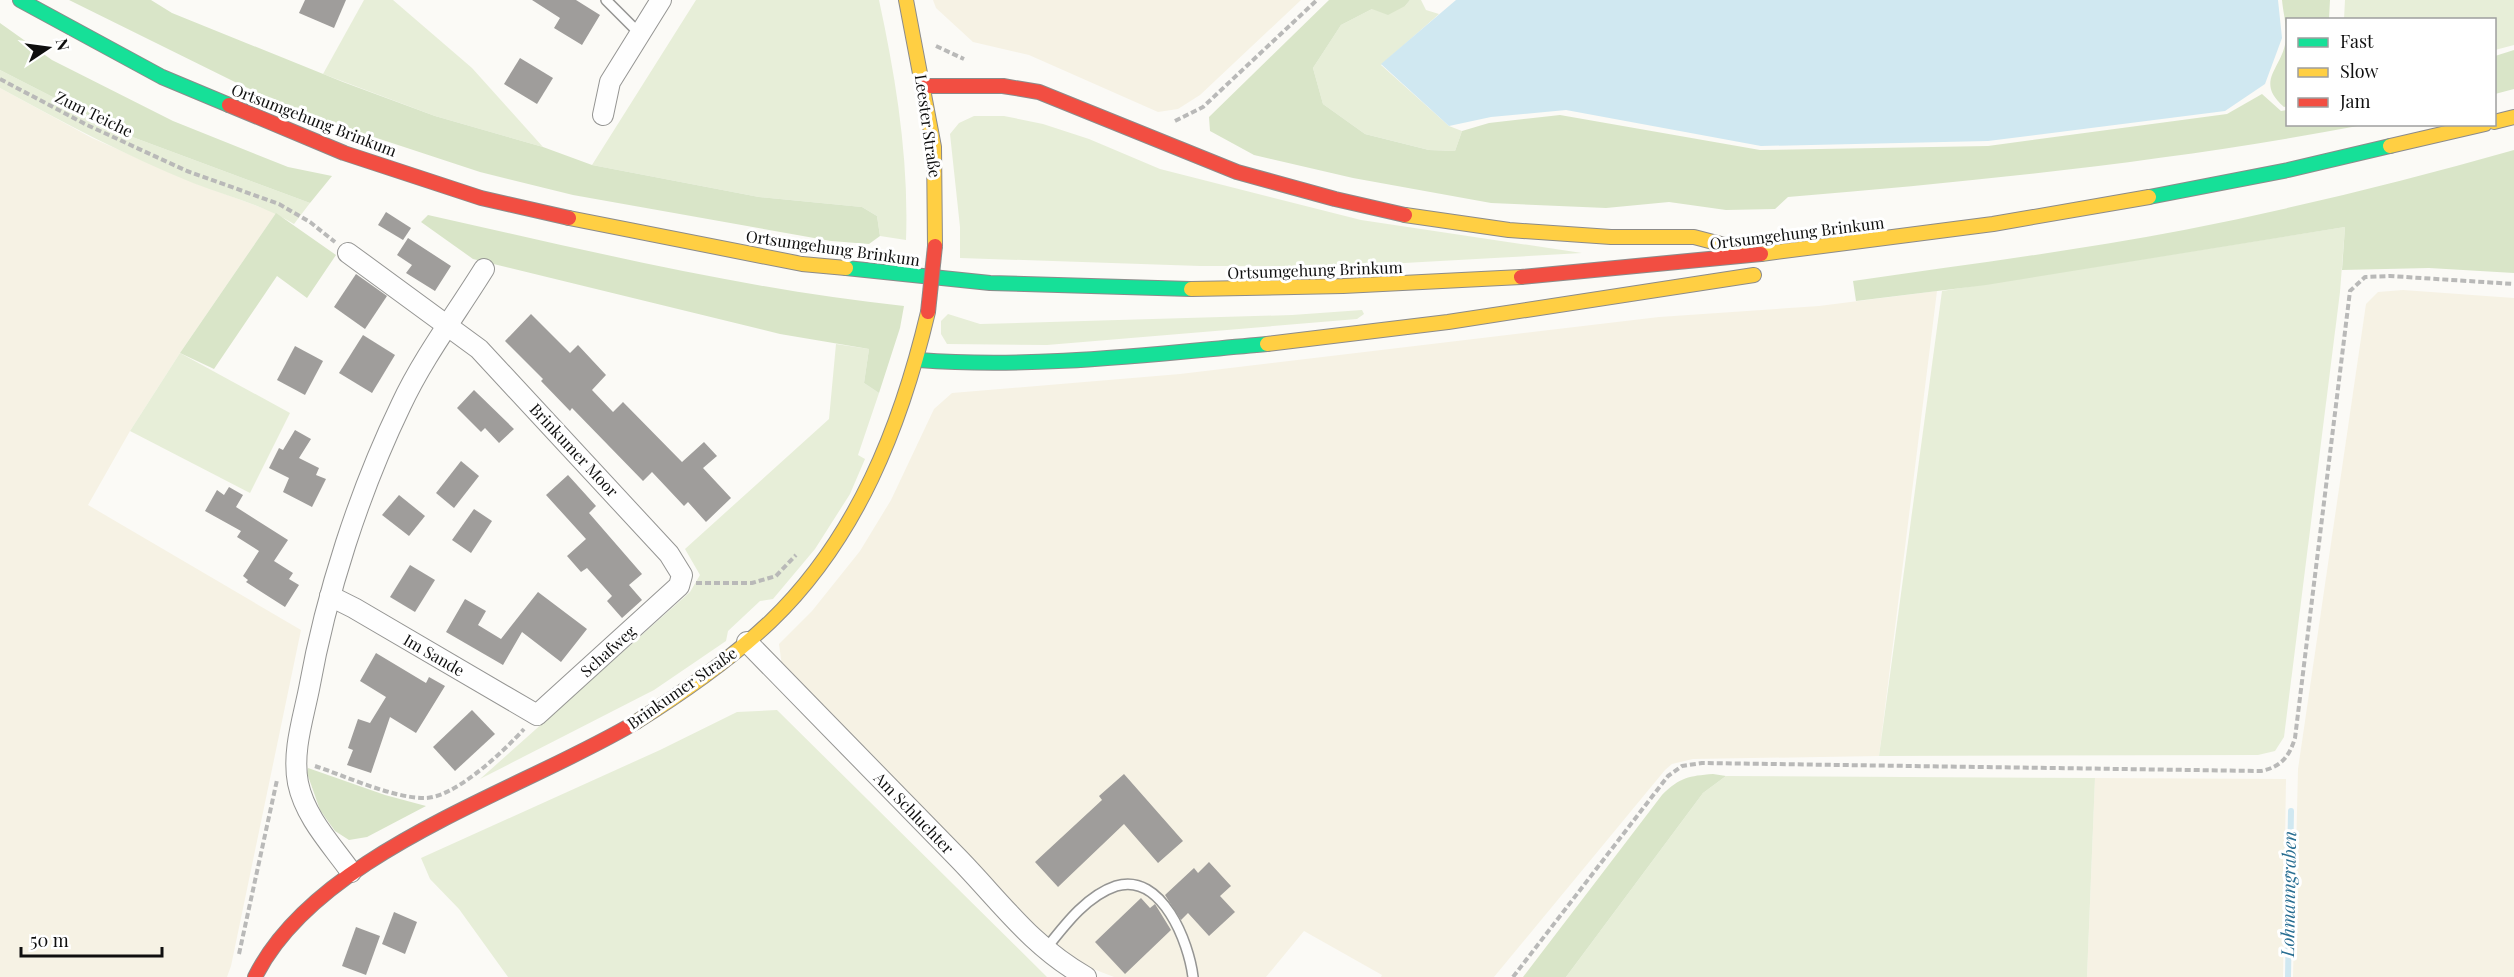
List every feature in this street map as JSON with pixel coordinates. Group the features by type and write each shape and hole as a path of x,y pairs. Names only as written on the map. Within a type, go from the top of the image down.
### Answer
{"main road":[{"name":"Ortsumgehung Brinkum","path":"20,0 162,77 344,153 481,198 621,230 802,264 990,283 1168,290 1343,286 1538,276 1762,254 1993,224 2222,184 2476,126"},
{"name":"Leester Straße","path":"906,0 924,86 936,170 935,246 928,312 919,360"},
{"path":"924,86 1003,86 1039,92 1237,172 1335,199 1407,215 1537,233 1611,237 1694,237 1762,254"},
{"path":"2496,122 2514,117"},
{"path":"919,360 956,363 1088,358 1268,344 1448,322 1752,276 1826,247"},
{"name":"Brinkumer Straße","path":"255,977 273,947 315,902 351,872 400,841 626,728 711,672 747,642 795,596 846,530 868,491 889,446 919,360"}],"street":[{"path":"603,115 609,82 661,0"},
{"name":"Brinkumer Moor","path":"348,253 479,349 669,554 682,575 680,585"},
{"path":"351,872 309,814 298,784 296,759 312,671 330,596 349,535 401,404 483,269"},
{"name":"Schafweg","path":"537,715 680,585"},
{"name":"Im Sande","path":"330,596 537,715"},
{"name":"Am Schluchter","path":"747,642 960,860 1028,935 1045,950 1086,977"}],"lane":[{"path":"606,0 640,34"},
{"path":"1045,950 1067,922 1083,907 1115,886 1128,884 1148,890 1159,898 1176,920 1193,977"}],"path":[{"path":"1171,123 1203,107 1317,0"},
{"path":"934,45 962,59 973,60"},
{"name":"Zum Teiche","path":"0,79 146,153 187,171 279,204 310,222 348,253"},
{"path":"1513,977 1668,776 1682,766 1702,763 2261,771 2274,768 2291,752 2295,738 2350,291 2365,277 2390,276 2514,284"},
{"path":"680,585 752,583 776,576 799,553"},
{"path":"239,957 282,762 296,759 392,792 425,799 447,792 501,754 537,715"}],"shaded area":[{"path":"933,0 1301,0 1200,95 1178,109 1158,112 1029,55 973,42 936,8"},
{"path":"0,88 92,138 192,182 276,213 180,353 130,431 88,505 301,630 227,977 0,977"},
{"path":"2403,290 2514,298 2514,977 2293,977 2298,769 2366,304 2378,292"},
{"path":"1937,291 1879,756 1693,759 1672,764 1494,977 1381,977 1382,975 1304,931 1266,977 1114,977 1075,962 1034,929 782,666 779,644 812,611 860,551 891,500 934,409 952,393 1180,374 1659,317 1819,306"},
{"path":"2095,778 2286,779 2283,977 2087,977"}],"green space":[{"path":"69,0 151,0 172,13 343,82 435,116 543,147 592,165 759,197 862,207 877,216 880,236 869,244 831,241 573,195 480,172 316,118 241,85"},
{"path":"364,0 393,0 472,68 543,147 435,116 323,74"},
{"path":"696,0 879,0 900,119 905,179 906,240 880,236 877,216 862,207 759,197 592,165"},
{"path":"1329,0 1410,0 1405,6 1388,15 1372,9 1341,25 1313,68 1323,104 1365,134 1429,150 1455,151 1462,131 1489,123 1560,115 1760,150 1988,146 2227,114 2262,94 2281,111 2286,110 2286,126 2358,126 2220,149 2076,168 1788,197 1775,209 1726,210 1669,202 1606,208 1491,203 1353,178 1254,155 1210,131 1209,117"},
{"path":"1410,0 1421,0 1426,10 1439,14 1381,65 1449,126 1462,131 1455,151 1429,150 1365,134 1323,104 1313,68 1341,25 1372,9 1405,6"},
{"path":"2282,0 2330,0 2329,18 2286,18 2286,38"},
{"path":"2345,0 2514,0 2514,45 2496,50 2496,18 2344,18"},
{"path":"0,23 52,60 173,121 288,167 332,176 310,203 127,135 0,70"},
{"path":"2286,38 2286,106 2284,107 2275,98 2270,81"},
{"path":"2514,50 2514,89 2496,94 2496,56"},
{"path":"0,70 127,135 310,203 294,224 257,206 168,173 0,88"},
{"path":"974,116 1004,116 1043,124 1089,139 1160,169 1361,220 1582,253 1350,266 1200,266 960,258 960,227 950,134 959,123"},
{"path":"2514,150 2514,273 2429,268 2342,270 2345,227 1986,285 1856,301 1853,281 2060,251 2184,230 2350,193"},
{"path":"276,213 336,255 307,298 277,276 214,369 180,353"},
{"path":"428,215 724,279 844,299 904,306 900,328 879,393 864,383 869,349 780,334 473,259 421,222"},
{"path":"2345,227 2340,292 2284,737 2275,751 2258,755 1879,756 1942,291"},
{"path":"1362,310 1364,314 1357,319 1047,345 947,344 941,334 941,321 948,314 980,324 1292,315"},
{"path":"836,344 869,349 864,383 879,393 858,455 865,459 850,494 815,549 773,599 760,601 728,631 726,641 654,690 480,779 690,592 700,575 685,549 829,419"},
{"path":"180,353 290,413 250,493 130,431"},
{"path":"777,710 1047,977 508,977 459,909 430,879 421,858 660,750 737,712"},
{"path":"308,768 385,795 426,806 367,837 349,840 335,831 320,810 307,773"},
{"path":"1713,774 1726,776 1703,793 1566,977 1523,977 1662,795 1685,778"},
{"path":"1726,776 2095,778 2087,977 1566,977 1703,793"}],"water":[{"path":"1456,0 2278,0 2282,38 2265,84 2225,111 1988,141 1761,146 1566,110 1491,117 1449,126 1381,64"}],"building":[{"path":"305,0 346,0 334,28 299,13"},
{"path":"532,0 576,0 600,15 582,45 554,28 560,18"},
{"path":"520,58 553,78 537,104 504,84"},
{"path":"386,212 411,228 403,240 378,225"},
{"path":"408,238 451,266 435,291 406,273 412,265 397,255"},
{"path":"356,274 387,296 365,329 334,307"},
{"path":"531,314 570,353 578,345 606,375 592,390 613,412 623,402 682,462 704,442 717,456 703,468 731,498 706,522 688,502 684,506 652,472 643,481 572,408 570,411 541,381 543,379 505,341"},
{"path":"363,335 395,355 372,393 339,373"},
{"path":"295,346 323,361 305,395 277,380"},
{"path":"474,390 514,429 499,443 485,428 481,432 457,408"},
{"path":"295,430 311,439 299,458 319,468 316,475 326,479 312,507 283,492 289,478 269,468 279,448 283,450"},
{"path":"461,461 479,476 454,508 436,493"},
{"path":"568,475 596,506 589,513 642,574 629,585 642,600 622,618 607,601 612,596 587,568 581,572 567,556 586,539 546,495"},
{"path":"229,487 243,495 236,507 288,540 274,561 293,573 289,579 299,585 285,607 246,582 248,580 243,576 259,551 237,537 241,531 205,511 217,490 224,495"},
{"path":"399,495 425,516 409,536 382,515"},
{"path":"474,509 492,521 471,553 452,540"},
{"path":"410,565 435,580 415,612 390,597"},
{"path":"538,592 587,629 561,662 522,632 503,665 446,632 465,599 486,611 478,625 501,639"},
{"path":"376,653 426,683 429,677 445,686 416,733 390,717 371,773 347,765 353,750 348,748 358,719 370,723 386,697 360,681"},
{"path":"472,710 495,734 455,771 433,747"},
{"path":"1124,774 1183,841 1158,863 1124,824 1058,887 1035,862 1102,800 1099,796"},
{"path":"1209,862 1231,886 1220,896 1235,912 1209,936 1188,913 1181,920 1165,895 1194,868 1198,873"},
{"path":"1141,898 1150,908 1155,904 1171,930 1125,974 1095,942"},
{"path":"394,912 417,922 405,954 382,944"},
{"path":"356,927 380,936 366,975 342,966"}],"waterway":[{"name":"Lohmanngraben","path":"2288,977 2291,811"}],"traffic: fast":[{"path":"20,0 162,77 229,105"},
{"path":"2149,197 2288,170 2390,146"},
{"path":"846,268 990,283 1191,289"},
{"path":"919,360 1049,362 1267,344"}],"traffic: slow":[{"path":"906,0 934,147 935,246"},
{"path":"2496,122 2514,117"},
{"path":"2390,146 2476,126"},
{"path":"1761,254 1993,224 2149,197"},
{"path":"1405,215 1509,230 1611,237 1694,237 1740,249"},
{"path":"569,218 802,264 846,268"},
{"path":"1267,344 1448,322 1754,275"},
{"path":"1191,289 1343,286 1521,277"},
{"path":"636,722 706,675 739,649 771,621 801,589 828,554 872,478 889,438 904,397 928,312"}],"traffic: jam":[{"path":"924,86 1003,86 1039,92 1237,172 1335,199 1405,215"},
{"path":"229,105 344,153 481,198 569,218"},
{"path":"928,312 935,246"},
{"path":"1521,277 1761,254"},
{"path":"255,977 284,933 325,894 372,860 426,828 589,748 636,722"}]}
